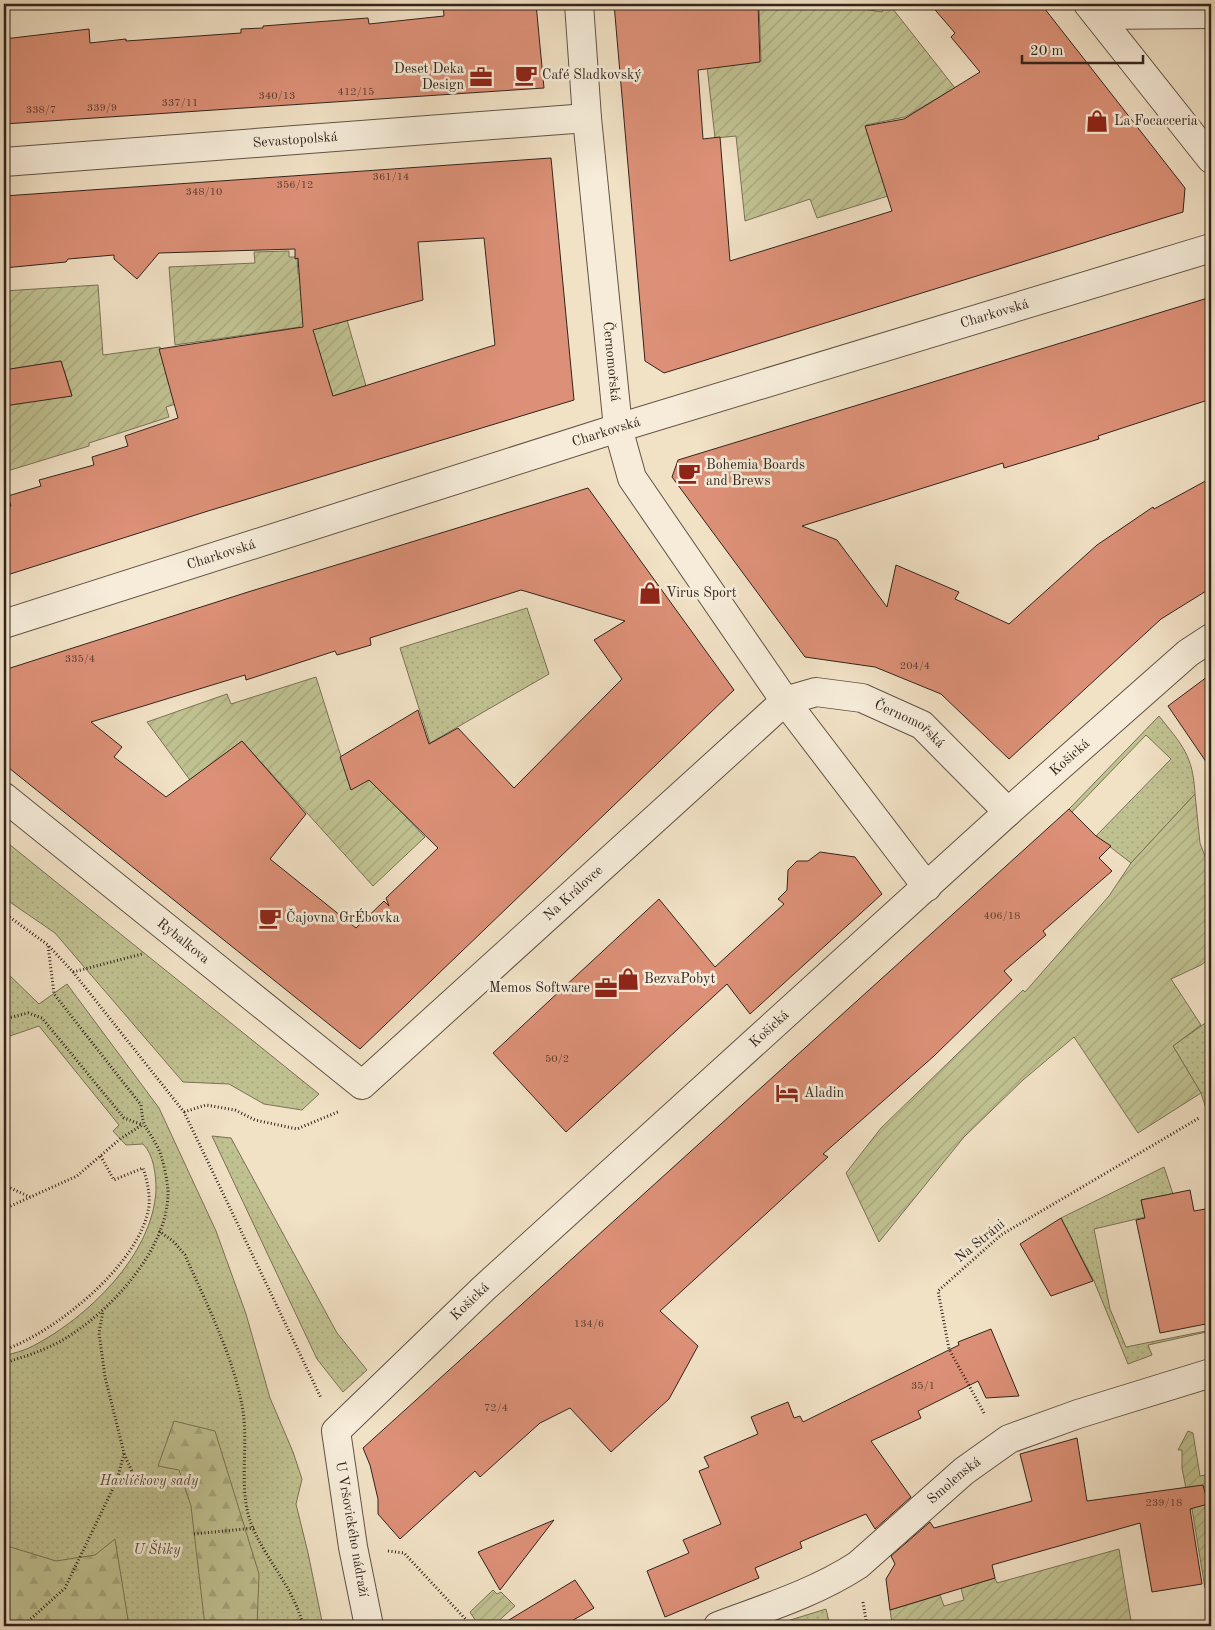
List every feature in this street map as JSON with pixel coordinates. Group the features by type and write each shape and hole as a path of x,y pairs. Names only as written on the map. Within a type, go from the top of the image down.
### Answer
{"street":[{"name":"Černomořská","path":"579,4 587,118 618,428 632,478 784,701 927,887"},
{"path":"1092,9 1211,14"},
{"path":"1092,9 1211,159"},
{"name":"Sevastopolská","path":"4,162 587,118"},
{"name":"Charkovská","path":"4,624 618,428 1211,248"},
{"name":"Košická","path":"336,1431 483,1289 1008,812 1188,653 1211,638"},
{"name":"Černomořská","path":"784,701 816,692 862,698 922,725 1008,812"},
{"name":"Na Královce","path":"362,1085 784,701"},
{"name":"Rybalkova","path":"4,798 362,1085"},
{"name":"Smolenská","path":"718,1626 820,1588 858,1565 964,1472 1009,1439 1029,1430 1211,1373"},
{"name":"U Vršovického nádraží","path":"336,1431 353,1547 369,1626"}],"path":[{"path":"4,913 48,945 73,972 184,1112 306,1363"},
{"path":"4,1364 60,1341 103,1311 135,1273 160,1231 167,1205 168,1189 158,1147 143,1125 141,1105 54,994 48,945"},
{"path":"4,1018 28,1013 42,1018 124,1118 143,1125"},
{"path":"184,1112 206,1105 235,1110 255,1120 297,1129 348,1108 362,1085"},
{"name":"Na Stráni","path":"1029,1430 1020,1415 983,1413 949,1349 938,1291 1001,1235 1199,1118"},
{"path":"4,1209 76,1176 120,1139 143,1125"},
{"path":"4,1350 29,1339 88,1298 114,1270 140,1231 149,1206 148,1182 143,1168 114,1180 100,1155"},
{"path":"4,1184 30,1198"},
{"path":"160,1231 174,1242 184,1255 225,1347 243,1410 245,1498 254,1528 295,1599 303,1626"},
{"path":"103,1311 99,1333 105,1377 124,1453 138,1484"},
{"path":"23,1626 65,1588 117,1480 124,1453"},
{"path":"194,1534 254,1528"},
{"path":"353,1547 404,1553 472,1626"}],"green space":[{"path":"759,4 832,4 882,12 884,4 889,4 955,88 905,117 866,125 888,196 817,218 810,199 745,221 736,136 715,138 707,66 761,61"},
{"path":"289,251 289,257 297,257 298,274 352,269 347,320 366,386 333,396 303,346 300,327 175,345 169,267 255,263 254,252"},
{"path":"98,285 103,355 160,347 176,404 166,407 169,417 89,443 89,446 4,472 4,406 72,395 61,361 4,370 4,291"},
{"path":"527,608 549,674 430,743 400,648"},
{"path":"316,677 351,788 369,778 425,837 373,886 242,741 190,780 147,722 227,694 231,704"},
{"path":"1159,716 1185,751 1192,769 1195,794 1131,863 1096,836 1171,759 1146,735 1072,812 1069,809"},
{"path":"1195,794 1200,843 1211,872 1211,957 1201,965 1171,979 1201,1025 1173,1046 1201,1093 1138,1133 1074,1037 1023,1080 964,1137 879,1242 846,1173 881,1128 1023,990 1025,992 1109,896 1131,863"},
{"path":"4,840 319,1094 302,1110 264,1104 229,1084 183,1082 55,933 4,898"},
{"name":"Havlíčkovy sady","path":"4,970 39,1004 67,984 159,1108 216,1231 246,1314 270,1398 293,1452 302,1479 296,1504 323,1626 4,1626 4,1356 30,1348 54,1334 75,1319 114,1282 130,1261 143,1238 152,1214 156,1178 154,1166 147,1149 143,1144 126,1145 113,1131 119,1125 39,1026 4,1038"},
{"path":"1211,1019 1211,1124 1201,1093 1173,1046"},
{"path":"212,1136 231,1138 337,1333 367,1370 343,1392 317,1359"},
{"path":"1164,1167 1173,1194 1141,1200 1145,1217 1094,1229 1110,1309 1126,1347 1211,1331 1148,1345 1152,1355 1128,1364 1094,1281 1061,1218"},
{"path":"174,1421 215,1431 259,1574 257,1626 205,1626 191,1506 179,1470 158,1466"},
{"path":"1188,1431 1193,1433 1200,1476 1211,1474 1211,1586 1205,1588 1192,1509 1190,1509 1182,1468 1182,1450 1178,1450"},
{"path":"115,1539 129,1626 4,1626 4,1545 56,1561 95,1555"},
{"path":"1119,1549 1131,1621 1122,1626 920,1626 919,1621 892,1624 890,1610 940,1595 944,1606 964,1600 961,1588 995,1578 997,1583"},
{"path":"493,1590 497,1594 501,1592 515,1606 493,1626 479,1626 470,1612"},
{"path":"826,1609 830,1626 771,1626"}],"building":[{"path":"443,4 536,4 544,88 4,124 4,39 89,29 90,43 126,39 126,41 241,33 241,29 263,28 263,26 368,18 369,24 444,16"},
{"path":"614,4 758,4 760,62 698,70 703,139 720,137 730,261 892,211 865,126 904,119 980,72 951,37 955,33 930,4 1041,4 1185,188 1183,212 664,373 645,361"},
{"path":"551,158 574,400 208,511 4,576 4,509 11,506 8,496 41,486 39,480 94,465 92,457 128,446 125,436 178,418 159,349 303,327 298,258 295,259 295,249 159,253 137,279 114,259 114,255 4,268 4,196","holes":["484,238 495,345 333,396 313,330 423,300 418,242"]},
{"path":"1211,297 1211,399 1098,436 1099,439 1004,468 1003,463 802,526 837,540 887,607 896,565 959,592 955,599 1009,624 1097,545 1153,507 1154,509 1211,478 1211,588 1161,619 1009,759 941,694 875,667 805,657 672,477 678,460"},
{"path":"61,361 72,396 4,406 4,370"},
{"path":"588,488 734,690 360,1049 4,764 4,670 248,592","holes":["521,590 625,621 594,640 622,679 514,788 458,728 429,744 418,710 340,757 351,790 369,780 438,848 386,898 389,906 384,901 356,928 270,859 306,814 242,741 166,797 114,757 122,747 91,722 245,675 246,680 335,651 337,655 371,645 370,638"]},
{"path":"1211,674 1211,769 1168,706"},
{"path":"1069,809 1096,836 1111,846 1099,858 1112,871 1043,931 1046,935 1004,971 1012,980 934,1056 823,1154 828,1157 660,1311 698,1346 669,1399 611,1452 570,1408 540,1423 480,1477 475,1471 400,1539 378,1514 378,1499 370,1465 363,1448"},
{"path":"820,852 855,857 882,894 750,1014 727,984 566,1132 493,1053 659,899 715,967 784,904 778,899 787,890 788,870 797,861 808,861"},
{"path":"1190,1190 1194,1211 1211,1208 1211,1323 1160,1333 1136,1220 1145,1218 1141,1200"},
{"path":"1061,1218 1093,1281 1051,1296 1020,1244"},
{"path":"991,1329 1019,1396 986,1398 978,1381 918,1411 921,1418 871,1441 911,1497 875,1529 866,1514 800,1542 802,1548 755,1568 759,1578 665,1617 647,1571 689,1553 683,1540 721,1524 699,1471 709,1467 704,1457 758,1434 751,1417 788,1402 794,1418 800,1416 803,1422 959,1345 958,1342"},
{"path":"1077,1438 1087,1501 1203,1485 1208,1504 1190,1509 1202,1584 1152,1592 1140,1523 992,1565 995,1578 890,1610 886,1579 895,1564 891,1556 930,1522 934,1528 1032,1501 1020,1454"},
{"path":"554,1520 500,1590 478,1552"},
{"path":"575,1580 594,1608 563,1626 499,1626"}],"place":[{"name":"Café Sladkovský","path":"526,75"},
{"name":"Deset Deka Design","path":"481,77"},
{"name":"La Focacceria","path":"1097,121"},
{"name":"Bohemia Boards and Brews","path":"689,473"},
{"name":"Virus Sport","path":"650,593"},
{"name":"Čajovna GrÉbovka","path":"270,918"},
{"name":"BezvaPobyt","path":"628,979"},
{"name":"Memos Software","path":"606,988"},
{"name":"Aladin","path":"787,1093"}],"park label":[{"name":"U Štiky","path":"157,1550"}]}
